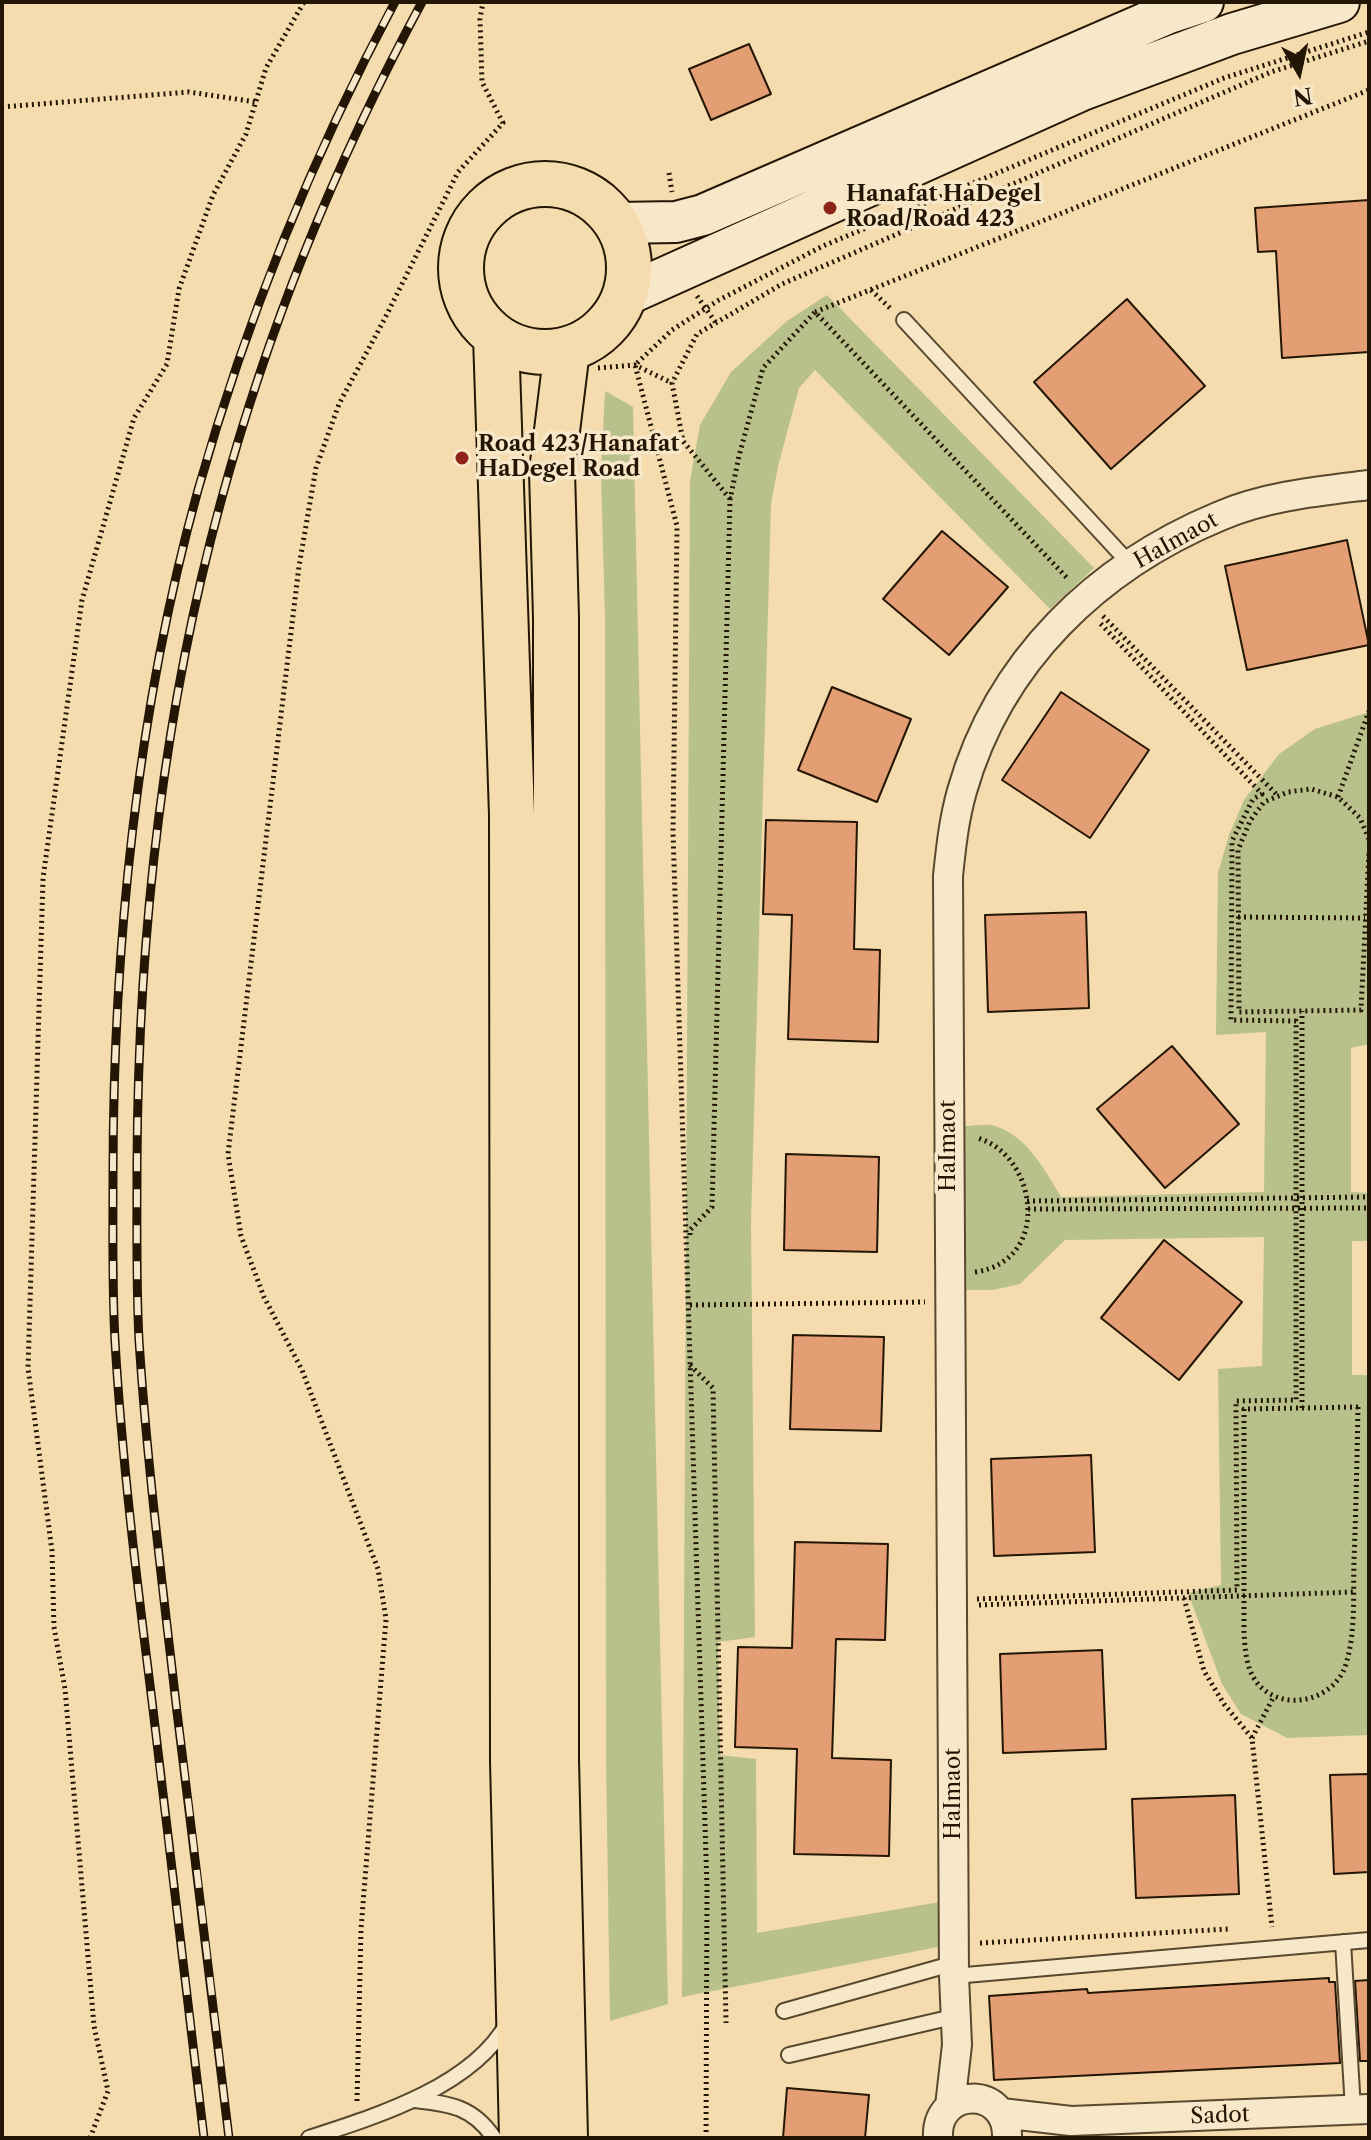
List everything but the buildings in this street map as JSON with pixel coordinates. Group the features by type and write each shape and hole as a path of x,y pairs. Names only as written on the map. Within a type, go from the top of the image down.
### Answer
{"main road":[{"path":"617,223 676,222 703,215 1154,19 1203,2"},
{"path":"626,295 1082,90 1232,34 1339,2"},
{"path":"557,184 590,196 617,223 627,246 630,270 626,295 603,330 587,342 567,350 531,352 514,347 484,327 465,297 461,279 463,244 471,227 493,201 523,186 557,184"},
{"path":"496,337 512,815 513,1761 522,2138"},
{"path":"565,2138 556,1760 556,618 552,471 556,419 567,350"}],"street":[{"name":"HaImaot","path":"962,2102 955,1961 948,876 952,835 962,791 978,747 1027,659 1059,620 1100,584 1175,537 1222,515 1274,500 1369,485"},
{"path":"938,2138 938,2124 962,2102 987,2100 1004,2125"},
{"name":"Sadot","path":"1004,2125 1071,2121 1323,2124 1361,2109"},
{"name":"Sadot","path":"1016,2138 1071,2121"}],"lane":[{"path":"904,320 1131,565"},
{"path":"784,2011 955,1961 1369,1940"},
{"path":"1343,1942 1361,2109"},
{"path":"309,2138 415,2100 473,2062 500,2036 518,2002"},
{"path":"789,2055 957,2016"},
{"path":"415,2100 449,2104 481,2119 494,2138"}],"path":[{"path":"90,2138 108,2091 94,2026 65,1689 54,1627 52,1551 28,1368 43,878 82,600 134,418 167,364 179,289 213,195 246,134 266,68 304,2"},
{"path":"357,2122 361,1929 386,1619 378,1569 302,1370 264,1297 241,1236 228,1154 299,566 316,468 339,404 458,172 503,123 482,82 480,19 483,2"},
{"path":"706,2138 706,1871 673,832 677,526 635,365 672,330 719,300 823,246 1224,78 1369,32"},
{"path":"730,500 683,441 672,383 697,334 782,284 1271,72 1369,41"},
{"path":"726,2023 713,1388 691,1366 690,1230 712,1207 730,500 763,368 815,312 1369,90"},
{"path":"2,107 189,92 256,102"},
{"path":"815,312 1262,794 1253,799 1232,841 1231,1020 1296,1021 1299,1197"},
{"path":"1082,600 1278,796"},
{"path":"1338,797 1369,711"},
{"path":"1369,839 1360,818 1338,797 1311,789 1264,802 1250,821 1238,850 1239,1012 1361,1010 1369,851"},
{"path":"1238,917 1365,918"},
{"path":"1302,1011 1299,1197 1302,1408"},
{"path":"690,1305 950,1288 980,1272 1004,1264 1019,1249 1029,1221 1026,1191 1016,1171 998,1149 982,1139 949,1132"},
{"path":"1027,1201 1369,1197"},
{"path":"1028,1209 1369,1208"},
{"path":"952,1603 1237,1590 1236,1401 1296,1400 1299,1209"},
{"path":"1358,1407 1354,1592 1346,1664 1338,1682 1319,1695 1297,1701 1273,1698 1256,1682 1246,1659 1244,1409 1358,1407"},
{"path":"952,1603 1354,1592"},
{"path":"1184,1598 1204,1671 1224,1704 1252,1738 1272,1927"},
{"path":"1252,1738 1273,1698"},
{"path":"1257,1928 1286,1926"},
{"path":"955,1961 1084,1935 1241,1928"}],"green space":[{"path":"827,295 1094,568 1050,609 815,370 799,388 771,504 751,1223 755,1637 718,1642 720,1755 756,1759 757,1933 940,1902 943,1946 682,1997 690,481 700,425 731,372 787,321"},
{"path":"605,391 633,407 668,2004 610,2021 606,1760 605,618 601,473"},
{"path":"1369,712 1369,1044 1351,1048 1351,1192 1369,1193 1369,1241 1352,1241 1352,1375 1369,1375 1369,1735 1287,1738 1241,1714 1222,1684 1188,1593 1221,1585 1218,1369 1262,1366 1264,1237 1065,1240 1020,1284 993,1290 963,1290 962,1126 991,1125 1017,1138 1034,1155 1061,1197 1264,1192 1266,1032 1216,1035 1218,873 1244,800 1279,754 1315,729"}],"railway":[{"path":"204,2138 130,1521 115,1341 114,1090 124,917 144,743 177,573 198,490 237,364 283,241 336,120 395,2"},
{"path":"229,2138 161,1573 139,1340 138,1081 148,913 157,830 183,664 200,582 240,436 283,308 333,183 422,2"}],"place":[{"name":"Hanafat HaDegel Road/Road 423","path":"830,208"},
{"name":"Road 423/Hanafat HaDegel Road","path":"462,458"}]}
